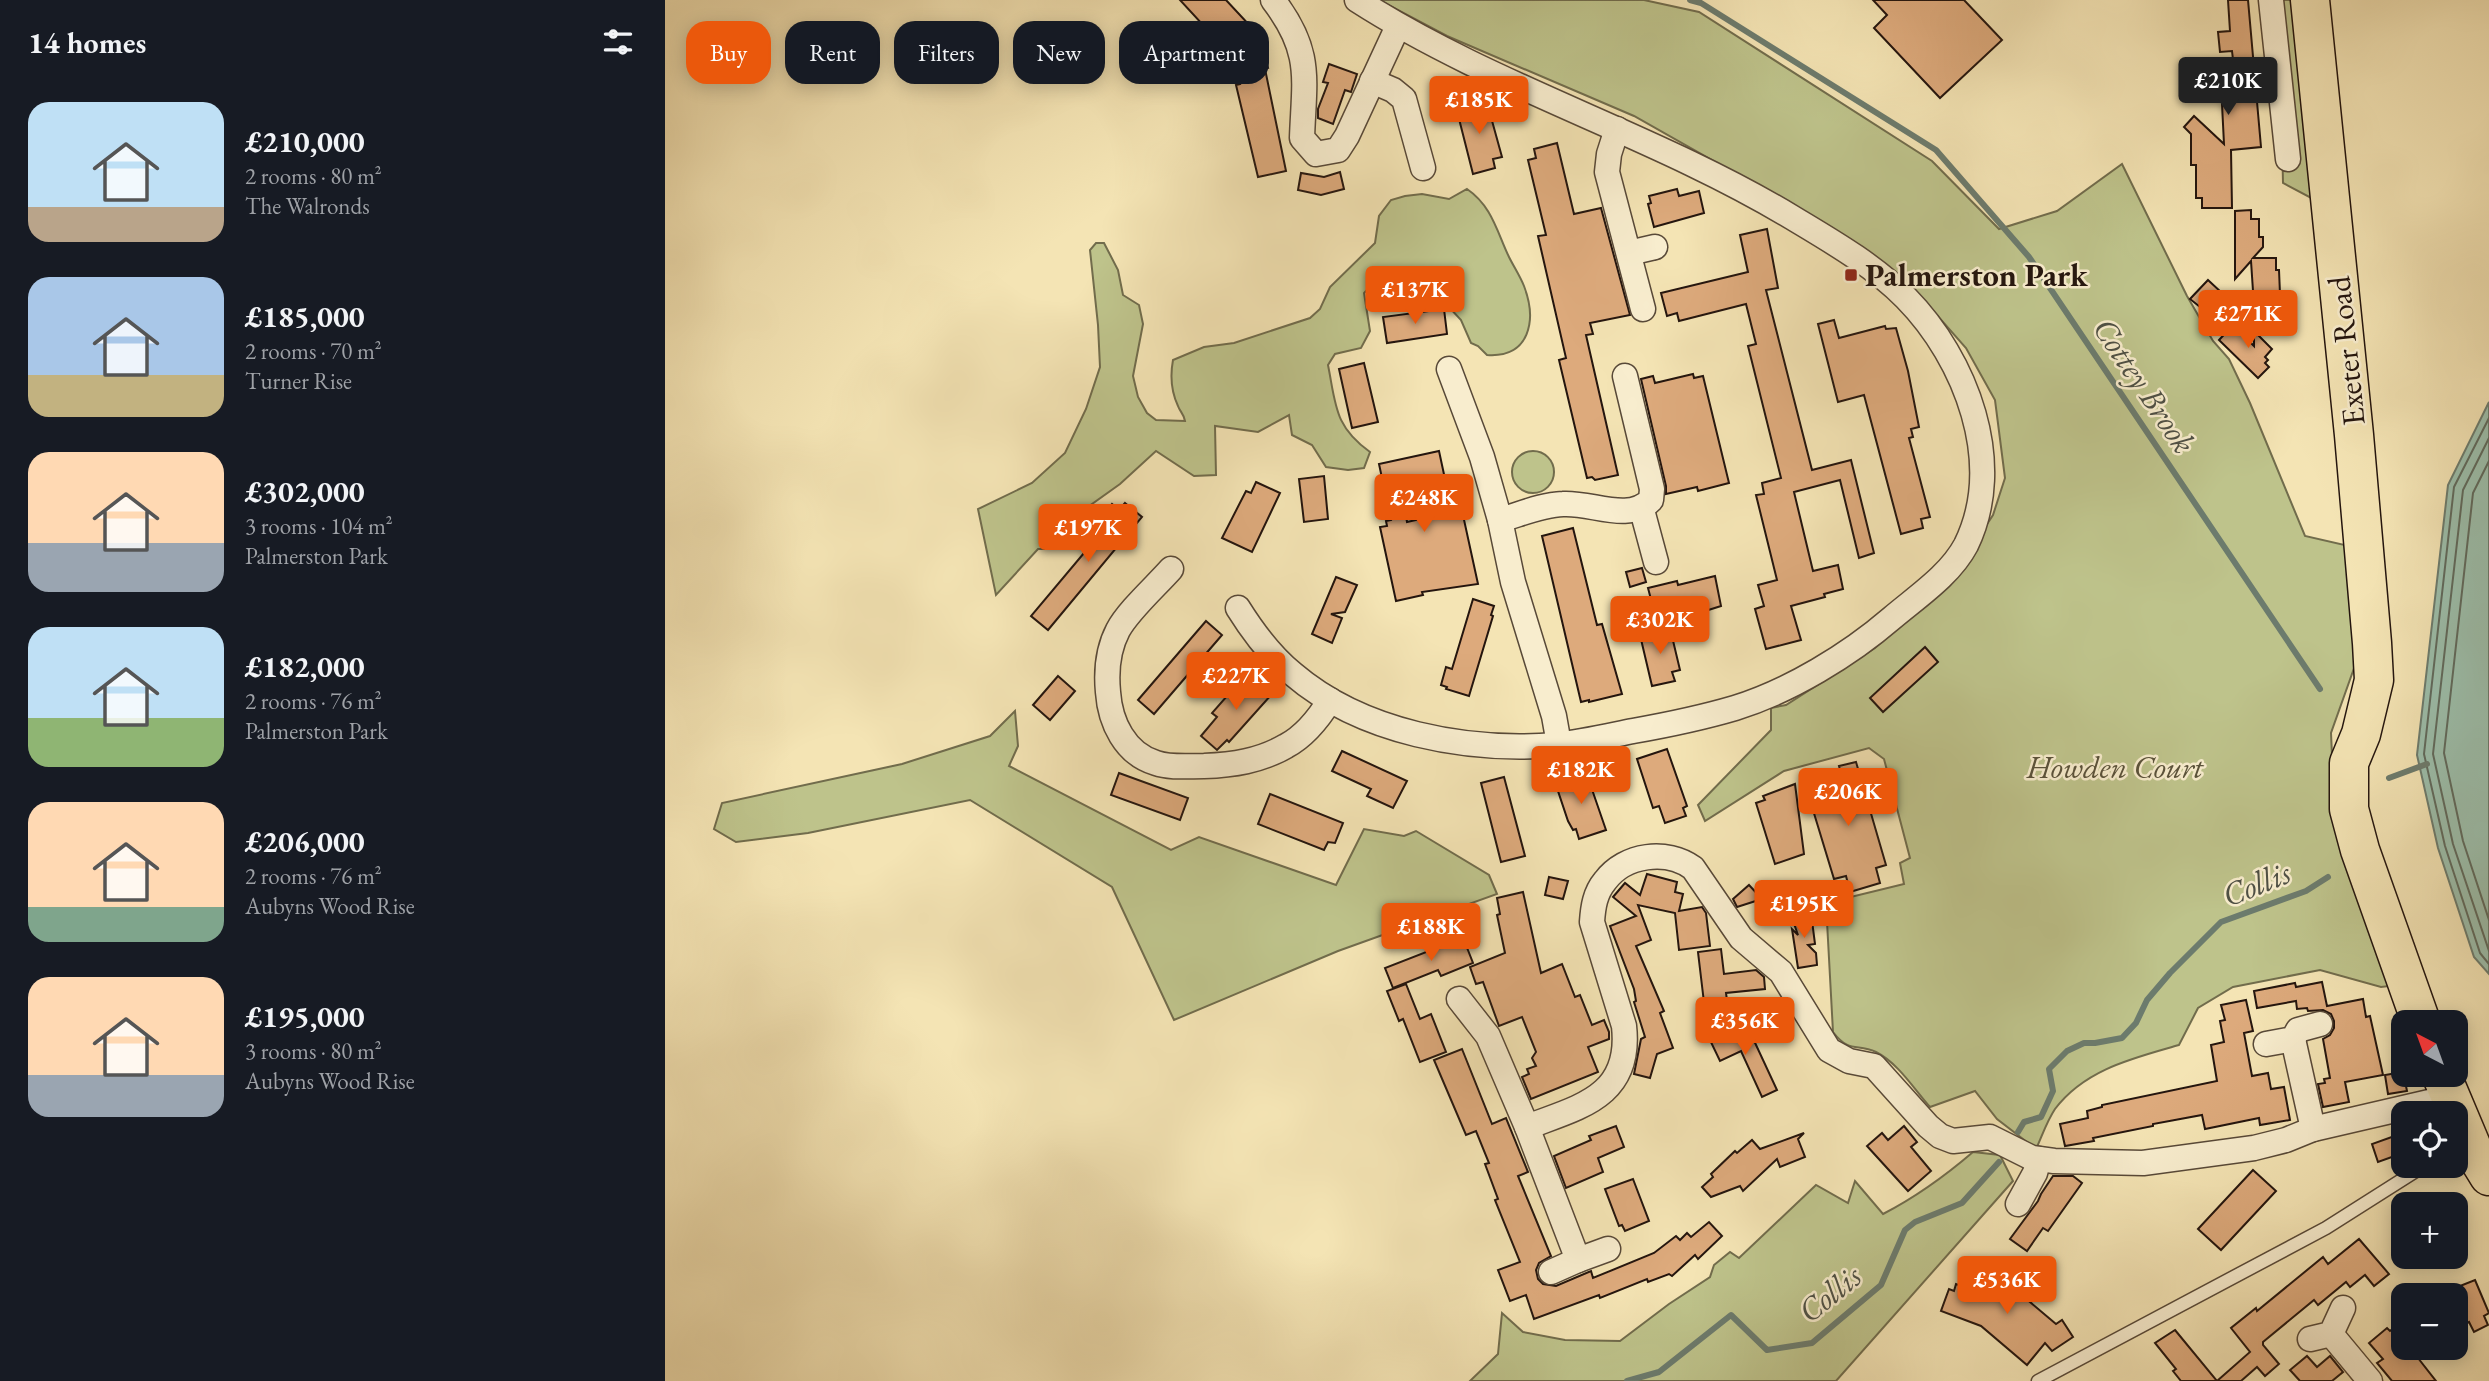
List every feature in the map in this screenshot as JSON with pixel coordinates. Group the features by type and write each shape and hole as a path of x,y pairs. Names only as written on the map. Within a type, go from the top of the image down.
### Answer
{"main road":[{"name":"Exeter Road","path":"2310,0 2371,616 2374,680 2349,763 2349,808 2360,850 2417,1010"},
{"path":"2446,1087 2473,1160"}],"street":[{"path":"1273,0 1294,32 1301,50 1306,82 1303,138 1308,147 1317,154 1338,150 1347,136 1398,26"},
{"path":"1238,608 1277,659 1296,677 1330,700 1366,717 1404,730 1493,746 1559,744 1674,724 1737,707 1815,672 1875,633 1945,573 1964,549 1980,504 1982,473 1979,444 1974,413 1965,388 1951,357 1935,332 1884,277 1852,254 1743,188 1511,82 1398,26 1357,0"},
{"path":"2271,0 2288,159"},
{"path":"1372,81 1404,99 1423,168"},
{"path":"1618,129 1609,154 1607,172 1643,309"},
{"path":"1629,253 1655,247"},
{"path":"1449,369 1482,457 1500,520 1513,582 1554,716 1559,744"},
{"path":"1500,520 1546,506 1565,504 1581,504 1630,513 1642,509 1651,500 1652,489 1625,376"},
{"path":"1642,509 1656,562"},
{"path":"1171,569 1119,628 1110,651 1109,706 1121,736 1132,749 1156,764 1172,766 1244,763 1268,755 1293,741 1313,724 1330,700"},
{"path":"1527,1127 1576,1111 1593,1101 1618,1069 1624,1050 1624,1026 1592,922 1593,908 1605,881 1615,870 1659,855 1682,860 1693,868 1741,938 1781,972 1829,1050 1849,1060 1874,1066 1940,1136 1953,1141 1990,1136 2032,1158 2143,1163 2286,1140 2443,1087"},
{"path":"1459,999 1488,1036 1527,1127 1578,1260"},
{"path":"2313,1129 2293,1039 2298,1030 2320,1024"},
{"path":"2266,1044 2293,1039"},
{"path":"2018,1204 2035,1173 2039,1159"},
{"path":"1551,1272 1608,1250"},
{"path":"2343,1308 2320,1337 2370,1381"}],"lane":[{"path":"2038,1381 2326,1228 2405,1178"}],"green space":[{"name":"Howden Court","path":"1379,0 1644,0 1699,12 1932,161 1999,229 2057,211 2122,164 2187,296 2213,341 2229,359 2305,536 2349,546 2363,643 2331,733 2334,799 2398,985 2381,987 2320,970 2233,987 2198,1008 2179,1045 2111,1067 2067,1095 2055,1109 2036,1149 1997,1119 1975,1091 1930,1107 1899,1069 1884,1057 1869,1049 1849,1046 1839,1039 1833,1032 1826,903 1904,884 1900,863 1910,858 1884,759 1869,748 1784,771 1705,821 1698,805 1771,730 1771,708 1786,705 1875,648 1953,576 1993,515 2005,478 1995,400 1966,348 1906,280 1823,223 1634,116 1447,36"},
{"path":"2279,0 2299,0 2315,200 2283,183"},
{"path":"1467,189 1488,211 1528,299 1530,312 1527,334 1513,350 1487,355 1471,343 1461,320 1448,306 1418,283 1390,282 1371,286 1364,293 1370,331 1361,348 1335,354 1328,365 1335,403 1343,424 1370,452 1364,468 1348,470 1326,467 1312,445 1292,435 1289,415 1258,432 1215,426 1216,475 1194,476 1156,451 1120,484 1071,519 1048,549 1038,549 996,595 978,509 1032,483 1065,453 1086,409 1100,367 1090,250 1096,243 1104,243 1118,270 1123,295 1139,305 1143,324 1133,376 1138,397 1147,413 1156,420 1185,421 1173,389 1173,360 1204,347 1234,343 1310,318 1320,309 1330,287 1375,243 1379,216 1391,200 1422,194 1449,199"},
{"path":"1533,451 1548,457 1554,472 1548,487 1533,493 1518,487 1512,472 1518,457"},
{"path":"1015,711 1018,746 1009,766 1171,850 1199,837 1336,885 1364,829 1404,836 1416,831 1489,875 1497,894 1338,951 1174,1020 1112,887 970,800 808,833 736,842 714,829 722,803 902,764 990,736"},
{"path":"1973,1152 2000,1155 2013,1181 1836,1381 1470,1381 1498,1354 1502,1313 1523,1332 1565,1340 1620,1341 1710,1277 1714,1265 1730,1252 1739,1258 1816,1185 1848,1203 1855,1181 1883,1214 1930,1186"}],"water":[{"path":"2489,402 2489,974 2474,957 2438,848 2417,755 2448,485"}],"building":[{"path":"1180,0 1226,0 1246,21 1199,21"},
{"path":"1873,0 1964,0 2002,40 1940,98 1874,28 1887,15"},
{"path":"2228,0 2248,0 2261,147 2231,150 2232,208 2202,208 2202,198 2196,198 2196,165 2191,165 2191,134 2184,127 2194,116 2224,144 2222,104 2233,102 2232,94 2237,94 2232,51 2220,52 2218,32 2230,31"},
{"path":"1329,64 1357,74 1351,92 1345,90 1333,124 1318,118 1318,109 1328,83 1323,82"},
{"path":"1268,84 1286,171 1258,177 1236,85"},
{"path":"1486,99 1502,157 1493,159 1495,168 1473,174 1456,107"},
{"path":"1557,143 1574,214 1601,208 1630,315 1590,323 1593,334 1586,335 1618,475 1595,480 1592,477 1587,478 1559,360 1566,358 1538,236 1546,235 1528,160 1536,158 1534,149"},
{"path":"1340,172 1344,189 1321,195 1298,190 1301,173 1324,177"},
{"path":"1677,189 1679,196 1699,191 1704,213 1654,227 1648,204 1651,203 1649,196"},
{"path":"2251,210 2251,219 2259,219 2259,237 2263,237 2263,247 2253,258 2276,258 2280,294 2276,294 2277,306 2254,306 2251,261 2235,279 2235,211"},
{"path":"1767,229 1778,288 1766,290 1812,470 1851,460 1874,553 1859,558 1840,480 1794,492 1813,571 1838,565 1843,589 1791,606 1801,640 1766,649 1755,609 1764,606 1758,585 1777,580 1756,495 1764,494 1762,483 1781,478 1748,346 1756,344 1746,304 1679,321 1677,313 1667,316 1661,293 1748,272 1740,235"},
{"path":"2208,280 2222,293 2205,311 2190,299"},
{"path":"1444,309 1447,334 1387,343 1383,317"},
{"path":"1834,320 1839,338 1885,326 1886,329 1896,328 1919,427 1911,429 1913,437 1909,438 1930,517 1921,519 1923,528 1901,534 1864,395 1838,402 1818,324"},
{"path":"2233,325 2254,346 2254,331 2272,349 2265,357 2268,360 2265,363 2269,367 2258,378 2219,340"},
{"path":"1364,363 1378,422 1352,428 1339,369"},
{"path":"1693,374 1694,378 1703,376 1729,483 1698,491 1697,487 1666,494 1641,379 1653,376 1655,383"},
{"path":"1439,451 1445,479 1401,489 1407,522 1442,514 1441,510 1461,506 1478,584 1422,592 1423,595 1396,601 1380,527 1387,526 1386,521 1391,520 1379,464"},
{"path":"1324,476 1328,519 1304,522 1299,479"},
{"path":"1256,482 1280,493 1252,552 1222,538 1246,491 1251,493"},
{"path":"1125,503 1142,517 1048,630 1031,616 1105,528 1098,522 1112,504 1119,510"},
{"path":"1573,528 1597,625 1602,624 1622,694 1589,702 1581,702 1542,536"},
{"path":"1642,568 1646,582 1630,587 1626,572"},
{"path":"1715,576 1721,606 1658,626 1648,588 1677,581 1678,585"},
{"path":"1336,577 1357,585 1345,612 1331,614 1342,618 1332,643 1312,634"},
{"path":"1473,599 1494,606 1469,696 1441,685 1446,667 1452,669"},
{"path":"1206,621 1222,635 1154,714 1138,700"},
{"path":"1670,628 1680,670 1672,672 1675,681 1652,686 1640,635"},
{"path":"1925,647 1938,662 1883,712 1870,698"},
{"path":"1058,676 1075,691 1050,720 1033,705"},
{"path":"1254,678 1272,694 1229,742 1227,740 1217,750 1201,736 1217,717 1212,713 1242,679 1248,685"},
{"path":"1667,749 1687,806 1683,808 1686,816 1665,823 1659,806 1653,808 1637,759"},
{"path":"1342,751 1407,781 1393,808 1367,796 1371,789 1332,771"},
{"path":"1856,762 1886,865 1876,868 1880,883 1850,892 1846,876 1834,879 1806,787 1842,777 1839,766"},
{"path":"1586,772 1606,830 1579,839 1576,829 1573,830 1568,821 1557,788 1565,785 1563,780"},
{"path":"1119,773 1188,798 1180,820 1111,795"},
{"path":"1504,777 1525,856 1501,862 1481,783"},
{"path":"1795,784 1804,854 1775,864 1756,803 1765,800 1763,796"},
{"path":"1270,794 1343,823 1335,843 1328,842 1324,850 1258,824"},
{"path":"1647,874 1677,882 1675,892 1683,894 1679,911 1702,907 1706,913 1710,946 1679,950 1675,913 1638,905 1651,940 1636,946 1664,1011 1660,1013 1673,1048 1657,1054 1650,1078 1634,1074 1641,1039 1645,1037 1634,1002 1634,989 1610,926 1636,916 1613,897 1625,883 1640,895"},
{"path":"1549,877 1568,881 1563,899 1545,895"},
{"path":"1749,885 1762,899 1737,907 1733,899"},
{"path":"1523,892 1541,973 1562,964 1575,997 1580,995 1592,1025 1604,1020 1609,1032 1609,1039 1588,1047 1598,1072 1531,1099 1522,1077 1529,1074 1527,1069 1536,1066 1532,1058 1536,1052 1522,1017 1499,1026 1483,982 1476,984 1470,967 1505,953 1497,915 1500,914 1497,898"},
{"path":"1811,913 1815,944 1808,945 1816,953 1817,965 1798,968 1792,929 1798,935 1791,915"},
{"path":"1462,935 1473,963 1441,976 1438,970 1393,988 1385,968 1447,944 1446,941"},
{"path":"1721,949 1724,974 1756,970 1764,977 1765,989 1726,993 1728,1008 1705,1011 1698,952"},
{"path":"2322,982 2327,1006 2363,999 2366,1017 2370,1016 2383,1075 2345,1082 2349,1102 2323,1107 2318,1084 2325,1083 2324,1079 2330,1078 2323,1039 2330,1035 2334,1028 2331,1014 2323,1010 2297,1009 2296,1001 2257,1008 2254,991 2295,983 2296,987"},
{"path":"1406,984 1420,1019 1431,1014 1446,1052 1420,1062 1403,1019 1399,1021 1387,991"},
{"path":"2246,1000 2253,1031 2244,1033 2252,1076 2268,1073 2271,1089 2284,1087 2290,1120 2260,1125 2259,1118 2205,1129 2202,1115 2065,1146 2060,1124 2088,1118 2087,1111 2102,1105 2217,1081 2211,1045 2224,1042 2220,1021 2225,1020 2221,1005"},
{"path":"1731,1028 1732,1037 1750,1032 1777,1090 1762,1097 1741,1051 1720,1061 1709,1038"},
{"path":"1462,1049 1492,1124 1506,1118 1528,1172 1518,1176 1551,1256 1539,1263 1536,1270 1538,1279 1543,1284 1556,1286 1591,1271 1593,1278 1654,1253 1676,1236 1680,1240 1687,1233 1691,1237 1709,1222 1722,1236 1698,1259 1695,1255 1672,1276 1669,1274 1648,1282 1647,1279 1600,1298 1599,1295 1534,1319 1526,1295 1510,1301 1498,1270 1520,1262 1495,1200 1498,1199 1485,1164 1489,1163 1476,1131 1466,1135 1434,1060"},
{"path":"2391,1074 2391,1087 2406,1087 2407,1091 2388,1094 2385,1075"},
{"path":"1616,1126 1624,1147 1598,1158 1603,1172 1566,1188 1554,1156 1591,1140 1589,1136"},
{"path":"1904,1126 1917,1142 1911,1147 1931,1171 1908,1191 1867,1146 1882,1133 1888,1140"},
{"path":"1804,1133 1798,1139 1805,1157 1780,1167 1777,1159 1743,1191 1740,1186 1711,1197 1702,1187 1713,1177 1711,1174 1735,1151 1737,1153 1752,1140 1760,1149"},
{"path":"2391,1137 2391,1157 2378,1162 2372,1144"},
{"path":"2253,1170 2276,1191 2221,1250 2198,1229"},
{"path":"2053,1176 2073,1176 2082,1183 2048,1231 2043,1228 2027,1251 2010,1239"},
{"path":"1633,1179 1649,1221 1625,1231 1622,1225 1619,1226 1605,1189"},
{"path":"2359,1239 2389,1274 2374,1286 2365,1275 2350,1287 2346,1282 2318,1305 2314,1300 2263,1342 2279,1364 2265,1376 2257,1367 2241,1381 2217,1381 2250,1352 2231,1328 2256,1308 2257,1311 2323,1257 2328,1264"},
{"path":"2002,1265 2018,1278 2011,1286 2056,1324 2062,1320 2073,1337 2052,1351 2045,1343 2027,1365 1981,1326 1941,1311 1949,1289 1954,1291 1956,1284 1981,1293"},
{"path":"2475,1280 2489,1313 2484,1316 2488,1325 2474,1332 2468,1323 2468,1283"},
{"path":"2387,1328 2390,1331 2391,1360 2420,1360 2436,1381 2392,1381 2377,1363 2383,1359 2369,1343"},
{"path":"2175,1330 2217,1381 2181,1381 2173,1371 2176,1369 2155,1343"},
{"path":"2307,1356 2317,1367 2330,1356 2343,1372 2332,1381 2300,1381 2290,1370"}],"waterway":[{"name":"Cottey Brook","path":"1690,0 1701,3 1936,150 2029,257 2320,689"},
{"name":"Cottey Brook","path":"2389,778 2427,764"},
{"name":"Collis","path":"2018,1132 2024,1122 2041,1117 2053,1091 2049,1069 2067,1051 2084,1043 2122,1038 2136,1023 2147,1000 2170,973 2221,922 2306,891 2328,877"},
{"name":"Collis","path":"1627,1381 1659,1372 1731,1315 1767,1350 1812,1343 1881,1285 1905,1230 1915,1222 1962,1203 1999,1162"}],"place":[{"name":"Palmerston Park","path":"1851,275"}]}
